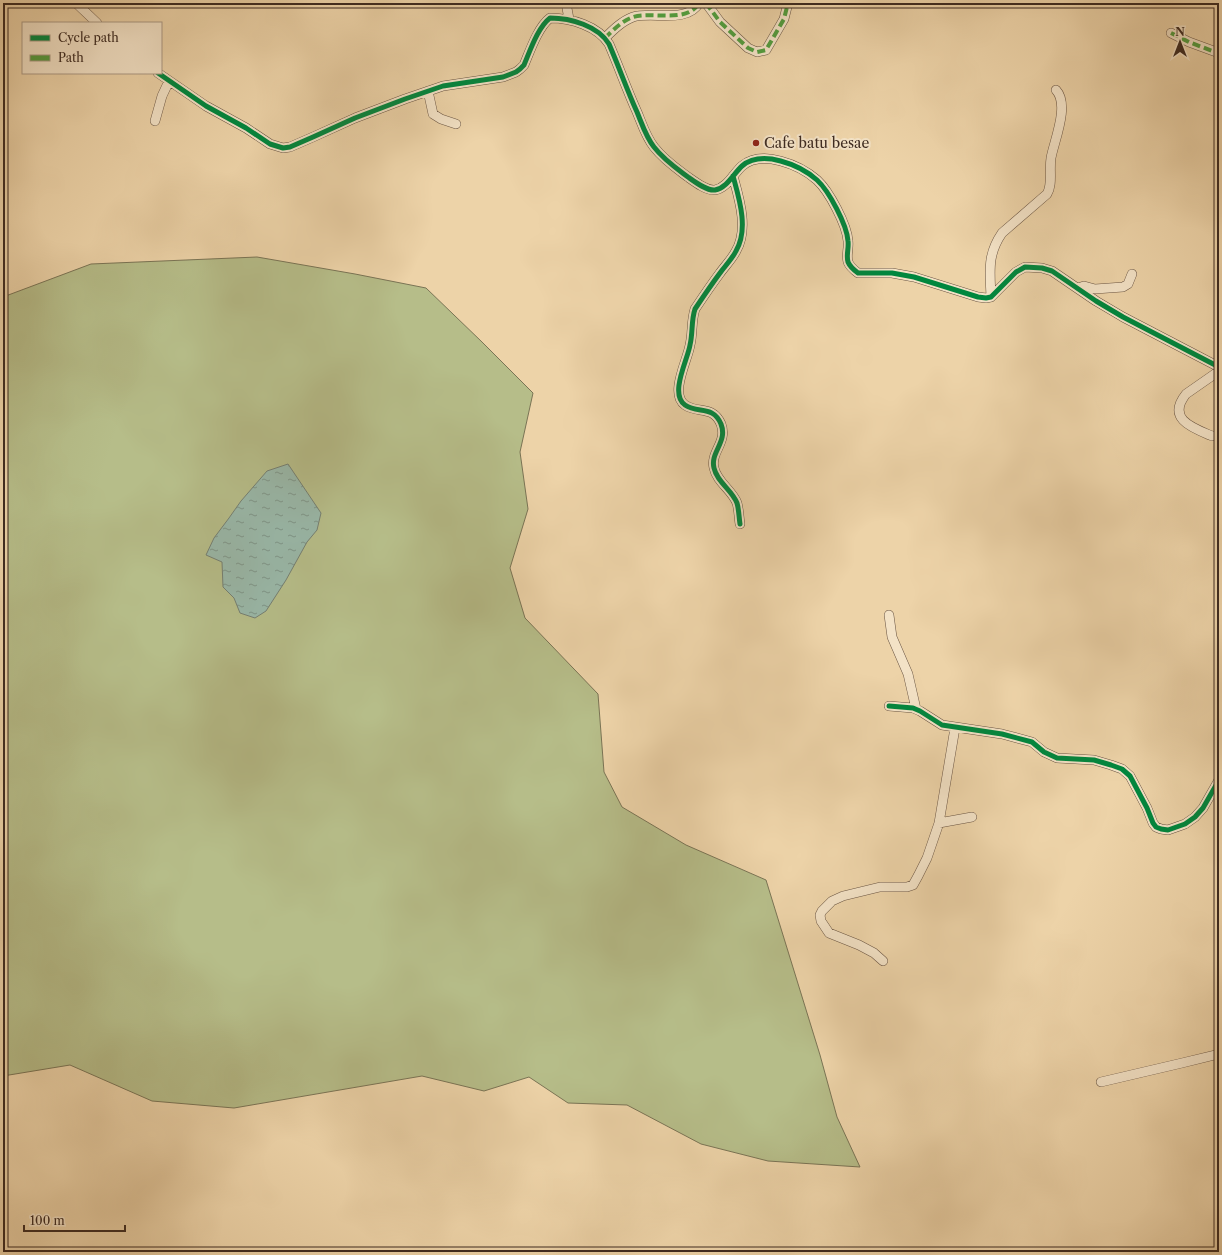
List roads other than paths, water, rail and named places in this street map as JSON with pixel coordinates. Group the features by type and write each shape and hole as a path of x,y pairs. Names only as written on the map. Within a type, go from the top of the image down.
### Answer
{"street":[{"path":"76,3 96,22"},
{"path":"566,3 569,19"},
{"path":"605,38 633,17 644,15 682,15 697,6 698,3"},
{"path":"706,3 720,22 748,48 757,52 766,50 784,19 788,3"},
{"path":"159,74 206,106 246,128 270,144 283,148 290,147 355,118 443,86 503,77 516,72 524,65 540,30 546,21 550,18 569,19 583,24 605,38 617,61 645,132 654,147 666,161 693,181 712,190 720,189 743,165 758,158 769,158 787,163 810,175 818,181 842,217 847,235 848,263 856,271 866,273 892,273 914,277 978,297 986,298 991,297 1016,272 1025,267 1042,268 1052,271 1096,301 1123,317 1219,367"},
{"path":"1171,33 1189,42 1219,53"},
{"path":"156,121 162,96 169,81"},
{"path":"991,297 991,259 997,241 1002,233 1047,194 1050,189 1051,157 1058,134 1062,108 1061,97 1056,90"},
{"path":"428,91 433,114 441,119 456,124"},
{"path":"733,176 742,210 741,238 737,251 695,309 690,345 679,384 680,397 684,404 690,408 713,413 721,425 722,440 714,459 714,467 716,475 737,504 740,524"},
{"path":"1078,288 1084,286 1095,289 1123,288 1128,284 1132,274"},
{"path":"1212,436 1183,421 1179,414 1179,406 1186,394 1219,371"},
{"path":"889,615 892,637 908,674 916,709"},
{"path":"889,706 916,709 942,725 1002,734 1032,742 1044,752 1057,758 1094,760 1122,769 1130,776 1135,784 1153,823 1156,827 1161,829 1168,830 1186,824 1195,817 1203,808 1219,780"},
{"path":"883,961 874,953 859,945 829,933 821,921 820,915 832,901 843,896 880,887 907,887 913,885 927,858 939,823 955,728"},
{"path":"939,823 972,817"},
{"path":"1101,1082 1219,1054"}],"water":[{"path":"288,464 321,513 317,530 307,542 286,580 266,611 255,618 240,613 234,598 223,587 222,562 206,555 214,538 241,501 267,471"}],"place":[{"name":"Cafe batu besae","path":"756,143"}]}
